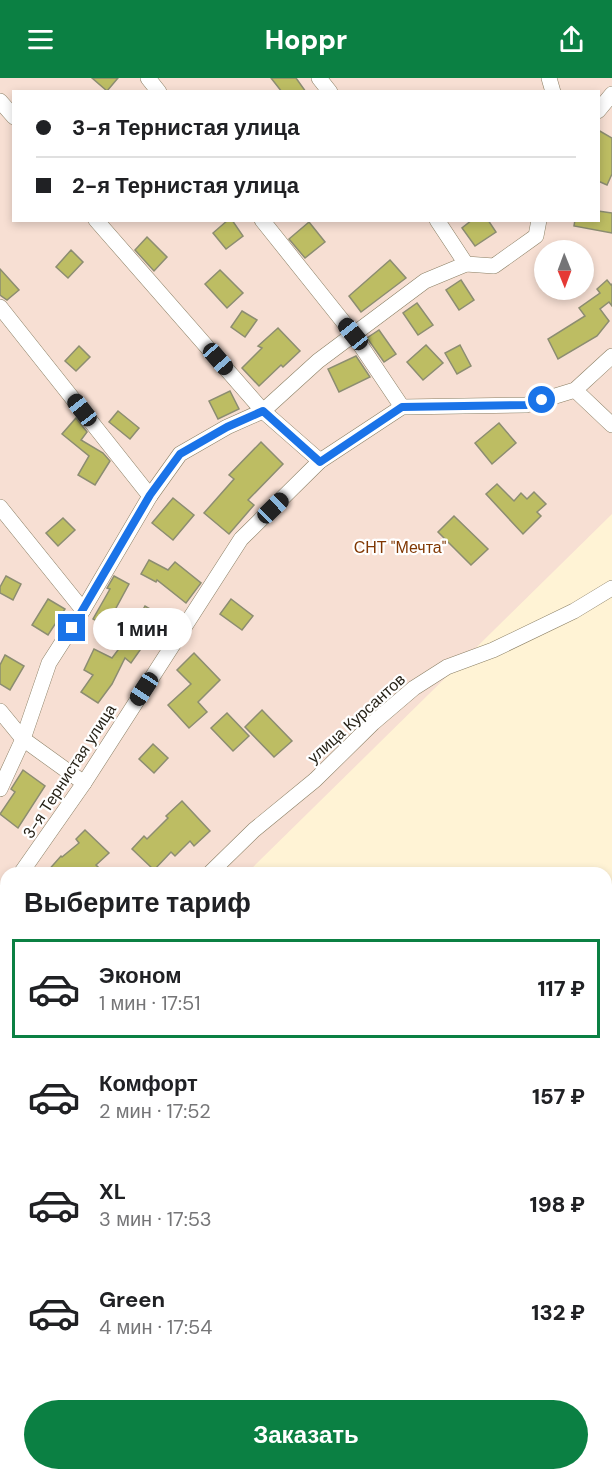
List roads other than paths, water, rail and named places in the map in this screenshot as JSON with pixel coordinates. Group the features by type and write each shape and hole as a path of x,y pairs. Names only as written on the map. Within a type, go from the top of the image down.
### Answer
{"street":[{"path":"148,78 157,90"},
{"path":"319,78 328,90"},
{"path":"600,109 612,94"},
{"path":"0,100 12,115"},
{"path":"98,222 263,411 320,462"},
{"path":"264,222 353,334 402,407 526,405 575,390 612,356"},
{"path":"438,222 466,264"},
{"path":"0,789 23,740 49,663 83,610 150,495 180,454 227,427 263,411 318,361 425,281 466,264 494,266 536,236 539,222"},
{"path":"0,307 150,495"},
{"path":"575,390 612,425"},
{"name":"3-я Тернистая улица","path":"25,867 84,783 241,539 320,462 402,407"},
{"path":"0,507 83,610"},
{"name":"улица Курсантов","path":"216,867 254,830 315,780 373,723 414,688 447,667 493,650 574,611 612,588"},
{"path":"0,711 23,740 84,783"}],"park label":[{"name":"СНТ \"Мечта\"","path":"400,547"}]}
